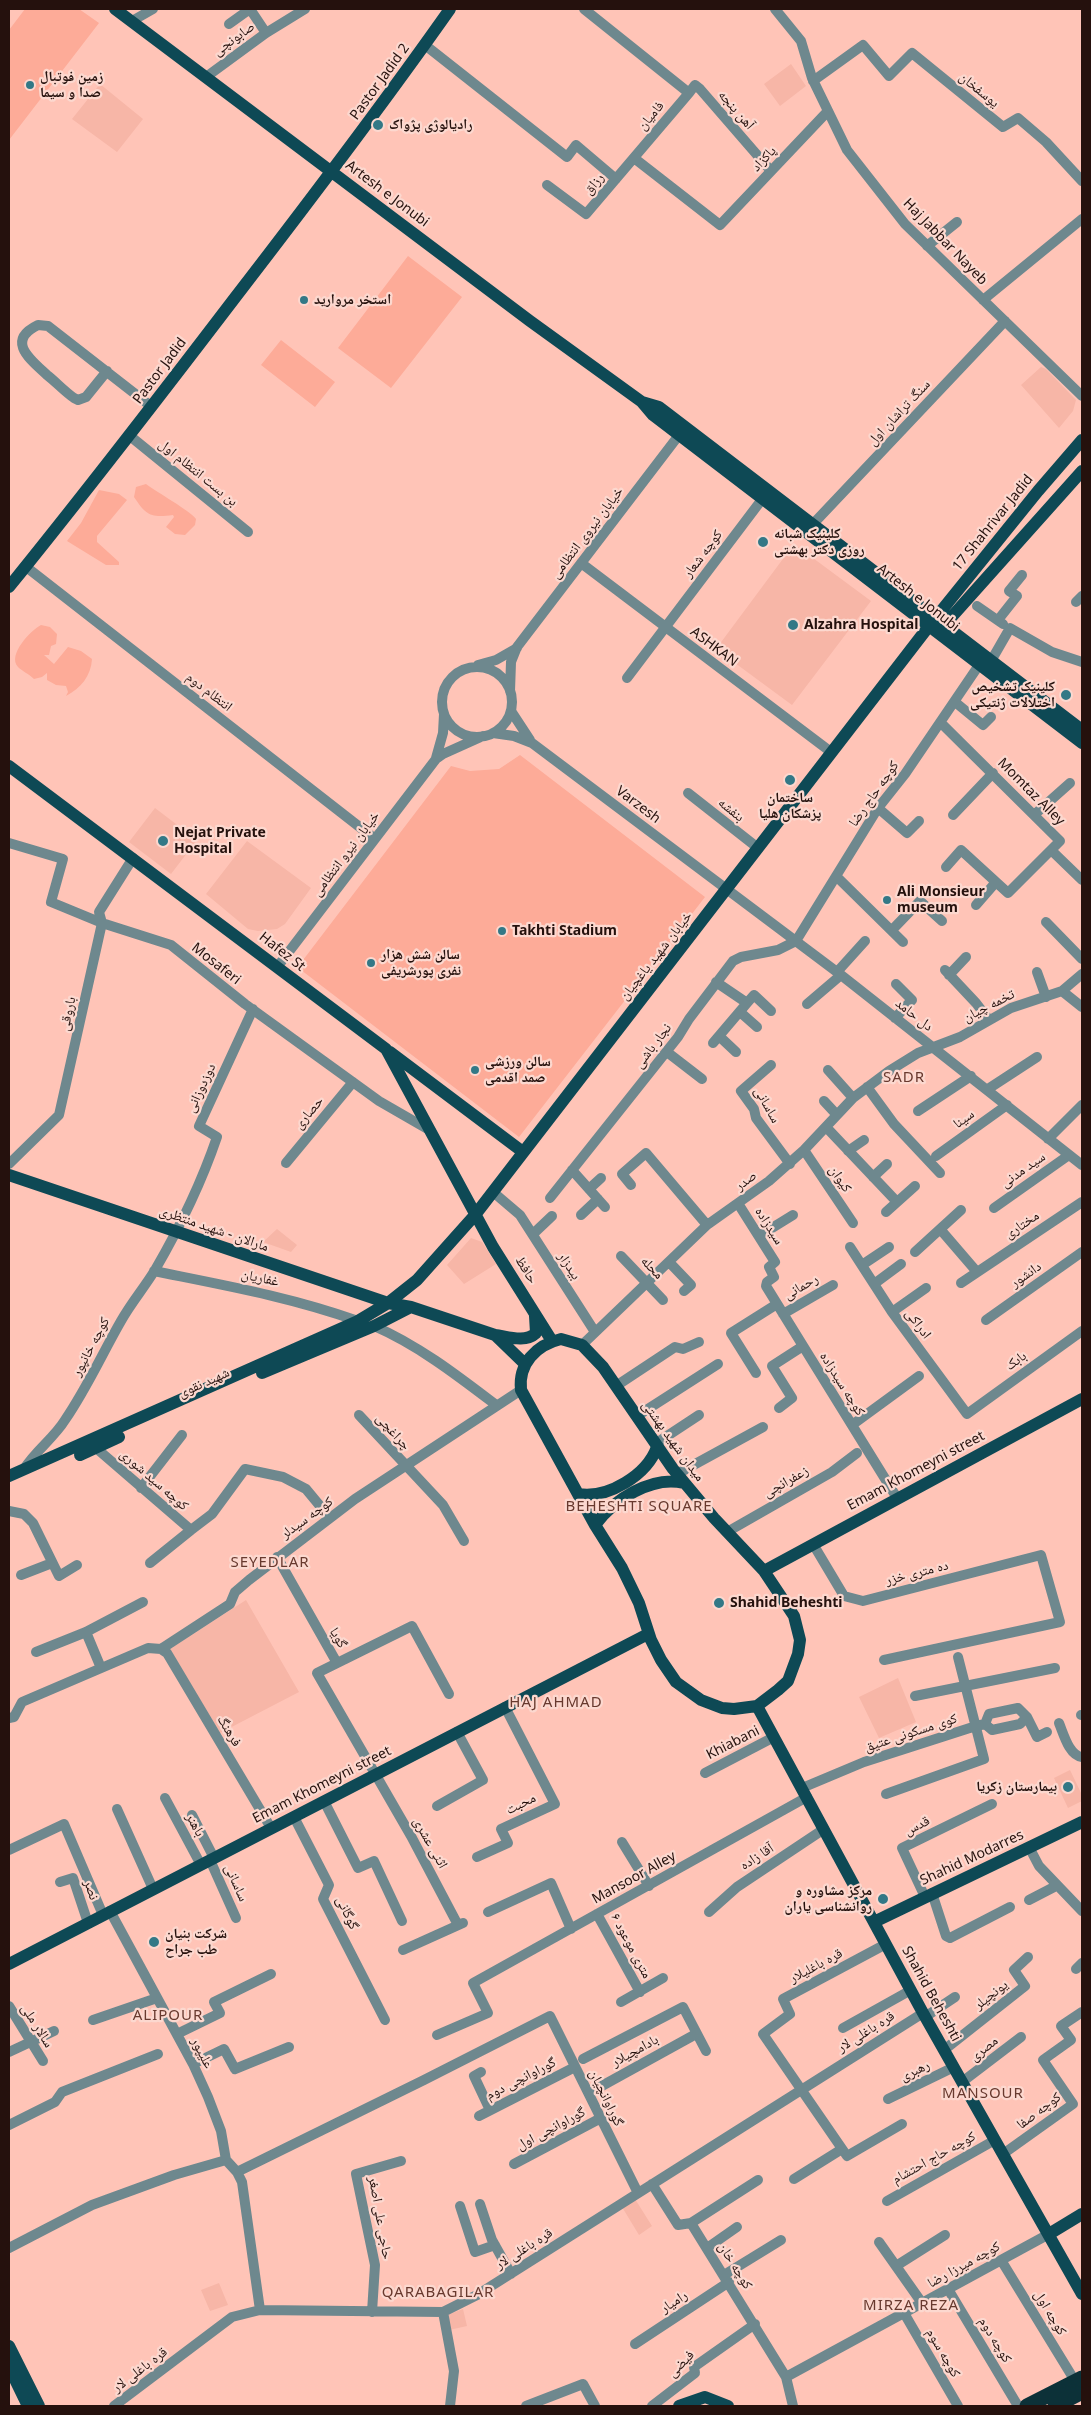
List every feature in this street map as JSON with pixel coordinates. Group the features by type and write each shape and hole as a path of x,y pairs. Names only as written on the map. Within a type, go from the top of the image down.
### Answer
{"highway":[{"path":"1027,2406 1080,2384"},
{"path":"1054,2406 1080,2384"}],"main road":[{"name":"Artesh e Jonubi","path":"115,9 642,402 653,415 763,498 986,663 1082,730"},
{"name":"Pastor Jadid 2","path":"332,171 450,9"},
{"name":"Pastor Jadid","path":"9,587 130,436 332,171"},
{"name":"Artesh e Jonubi","path":"642,402 659,407 813,524 937,626"},
{"name":"17 Shahrivar Jadid","path":"937,626 1038,491 1082,440"},
{"path":"937,626 1082,471"},
{"path":"1038,491 1039,499 1044,503 1052,505"},
{"name":"خیابان شهید یاغچیان","path":"393,1300 417,1280 475,1215 831,752 937,626"},
{"name":"Artesh e Jonubi","path":"986,663 1082,743"},
{"name":"Hafez St","path":"9,766 278,966 386,1049 433,1133 475,1215"},
{"path":"386,1049 523,1152"},
{"name":"مارالان - شهید منتظری","path":"9,1175 178,1228 495,1335 521,1339 530,1338 536,1333 535,1314"},
{"name":"حافظ","path":"475,1215 552,1341"},
{"name":"شهید نقوی","path":"9,1476 358,1320 393,1300"},
{"name":"شهید نقوی","path":"9,1484 96,1448 267,1370 374,1326 411,1307"},
{"path":"495,1335 525,1364"},
{"path":"582,1345 568,1340 552,1341 540,1347 525,1364 521,1377 521,1390 595,1525 622,1568 639,1603 648,1634 668,1672 689,1693 722,1708 745,1709 757,1706"},
{"name":"میدان شهید بهشتی","path":"582,1345 603,1367 680,1479 764,1571 794,1616 800,1640 795,1668 788,1680 757,1706"},
{"name":"Emam Khomeyni street","path":"764,1571 1082,1399"},
{"path":"578,1494 594,1495 625,1482 648,1464 656,1445"},
{"path":"595,1525 607,1511 633,1493 665,1481 680,1479"},
{"name":"Emam Khomeyni street","path":"9,1964 648,1634"},
{"name":"Shahid Beheshti","path":"757,1706 924,2015 1082,2294"},
{"name":"Shahid Modarres","path":"874,1922 1082,1822"},
{"path":"1049,2234 1082,2214"},
{"path":"9,2346 13,2371 28,2406"},
{"path":"13,2371 39,2406"},
{"path":"679,2406 705,2398 728,2406"}],"street":[{"path":"132,21 153,9"},
{"path":"229,24 250,9 266,33"},
{"name":"صابونچی","path":"206,77 266,33 305,9"},
{"name":"Haj Jabbar Nayeb","path":"775,9 801,41 813,81 847,150 905,224 1082,396"},
{"path":"590,10 689,92"},
{"path":"425,45 567,158 576,146 616,179"},
{"name":"یوسفخان","path":"813,81 863,45 889,76 912,53 1003,127 1018,118 1046,142 1082,181"},
{"name":"آهن پنجه","path":"689,92 695,85 700,89 771,171"},
{"name":"فامیان","path":"634,158 689,92"},
{"name":"پاکزاد","path":"634,158 720,225 828,111"},
{"name":"رزاق","path":"547,185 586,214 634,158"},
{"path":"983,300 1082,219"},
{"path":"927,246 957,222"},
{"name":"سنگ تراشان اول","path":"813,524 1005,321"},
{"path":"107,372 86,397 82,399 74,398 27,356 22,346 23,337 38,324 48,326 152,407"},
{"name":"خیابان نیروی انتظامی","path":"510,691 511,662 518,647 679,435"},
{"name":"بن بست انتظام اول","path":"130,436 248,532"},
{"name":"کوچه شعار","path":"626,678 763,498"},
{"name":"ASHKAN","path":"581,564 831,752"},
{"name":"انتظام دوم","path":"25,566 375,839"},
{"path":"998,620 1016,596 1009,591 1022,574"},
{"path":"977,606 1010,628 1052,652 1082,662"},
{"name":"کوچه حاج رضا","path":"796,941 878,808 1010,628"},
{"name":"خیابان نیروی انتظامی","path":"471,668 496,660 518,647"},
{"path":"481,667 499,675 510,691 511,711 507,720 488,735 464,734 455,729 444,713 444,693 447,684 462,670 481,667"},
{"path":"955,702 983,725 991,717"},
{"name":"Varzesh","path":"511,711 532,743"},
{"name":"خیابان نیرو انتظامی","path":"436,759 443,734 444,713"},
{"name":"Momtaz Alley","path":"941,723 1060,840 1051,850"},
{"name":"خیابان نیرو انتظامی","path":"278,966 436,759 443,754 488,735"},
{"name":"Varzesh","path":"488,735 514,736 532,743 726,889"},
{"path":"953,815 993,773"},
{"path":"1034,815 1070,783"},
{"name":"بنفشه","path":"688,793 758,848"},
{"path":"878,808 907,833 919,821"},
{"name":"Mosaferi","path":"9,843 63,859 51,902 102,923 171,946 253,1009 379,1101 433,1133"},
{"path":"946,867 962,850 1008,893 1051,850 1082,880"},
{"name":"باروقی","path":"9,1164 59,1115 102,923 99,912 133,858"},
{"path":"836,876 903,942"},
{"path":"976,905 996,882"},
{"name":"دل حامد","path":"726,889 839,973 988,1089 1048,1139 1081,1162"},
{"path":"892,930 920,901 942,921"},
{"path":"1046,922 1082,959"},
{"name":"نجار باشی","path":"550,1198 667,1052 733,961 741,957 778,950 796,941"},
{"path":"808,1004 839,973 865,942"},
{"path":"966,957 946,972 976,1003 989,1020"},
{"path":"1037,972 1046,997"},
{"name":"تخمه چیان","path":"932,1047 960,1037 1011,1008 1062,991 1082,974"},
{"path":"716,982 747,1003"},
{"path":"895,1018 912,1000 896,984"},
{"path":"1062,991 1082,1007"},
{"path":"736,1052 716,1040 754,995 770,1011"},
{"name":"دوزدوزانی","path":"178,1228 202,1182 217,1137 199,1126 253,1009"},
{"path":"740,1012 757,1027"},
{"name":"صدر","path":"582,1345 707,1226 739,1204 790,1164 853,1098 904,1060 932,1047"},
{"path":"667,1052 702,1080"},
{"path":"988,1089 1037,1058"},
{"name":"ساسانی","path":"771,1065 741,1091 754,1109 756,1118 790,1164"},
{"path":"828,1070 853,1098"},
{"path":"918,1111 971,1076"},
{"name":"حصاری","path":"286,1163 353,1082"},
{"path":"867,1087 894,1124 940,1173"},
{"path":"824,1101 837,1115"},
{"name":"سینا","path":"936,1156 1007,1105"},
{"path":"1048,1139 1082,1105"},
{"path":"826,1127 897,1202"},
{"path":"848,1151 864,1140"},
{"name":"کیوان","path":"804,1150 852,1223"},
{"path":"631,1185 622,1174 646,1153 707,1226"},
{"name":"سید مدنی","path":"994,1208 1069,1155"},
{"path":"873,1177 887,1164"},
{"path":"572,1170 602,1203 581,1215"},
{"path":"589,1189 601,1178"},
{"path":"886,1212 914,1186"},
{"name":"بیدزار","path":"493,1192 522,1212 533,1234 596,1332"},
{"name":"مختاری","path":"961,1283 1082,1202"},
{"name":"سیدزاده","path":"739,1204 776,1263 769,1267 774,1277 766,1284"},
{"path":"915,1252 960,1210"},
{"path":"759,1236 793,1215"},
{"path":"533,1234 552,1216"},
{"name":"کوچه خانپور","path":"24,1469 34,1452 64,1422 95,1372 129,1308 154,1271 178,1228"},
{"path":"940,1229 977,1272"},
{"name":"ادراکی","path":"850,1247 892,1312 967,1414"},
{"path":"862,1265 889,1247"},
{"name":"دانشور","path":"986,1320 1082,1252"},
{"name":"محله","path":"620,1256 663,1300"},
{"path":"669,1262 691,1285 684,1291"},
{"path":"874,1284 901,1264"},
{"name":"غفاریان","path":"154,1271 264,1292 313,1304 358,1320"},
{"name":"کوچه سیدزاده","path":"766,1284 897,1498"},
{"name":"رحمانی","path":"783,1314 833,1285"},
{"path":"892,1312 926,1288"},
{"path":"756,1373 731,1333 777,1304"},
{"path":"374,1326 392,1334 496,1406"},
{"name":"بابک","path":"967,1414 1080,1336"},
{"path":"616,1386 675,1347 683,1349 699,1342"},
{"path":"780,1408 792,1398 772,1366 803,1346"},
{"path":"637,1416 718,1364"},
{"path":"852,1425 919,1376"},
{"name":"کوچه سیدلر","path":"9,1718 14,1717 22,1702 148,1648 161,1648 230,1604 235,1592 277,1557 330,1518 521,1390"},
{"name":"چراغچی","path":"359,1415 443,1505 464,1541"},
{"path":"656,1445 699,1415"},
{"path":"680,1479 763,1427"},
{"path":"142,1488 182,1434"},
{"name":"کوچه سید شوری","path":"96,1448 191,1530 212,1514 245,1468 283,1477 306,1489 330,1518"},
{"name":"زعفرانچی","path":"727,1532 832,1472 857,1452"},
{"path":"9,1511 24,1514 32,1523 60,1576 77,1566"},
{"path":"150,1563 191,1530"},
{"name":"ده متری خزر","path":"813,1544 844,1596 864,1601 1041,1555 1060,1622 884,1660"},
{"name":"گویا","path":"277,1557 337,1663 318,1673 375,1775"},
{"path":"21,1576 52,1563"},
{"path":"36,1652 86,1632 142,1602"},
{"path":"337,1663 412,1626 449,1694"},
{"path":"86,1632 101,1668"},
{"name":"فرهنگ","path":"161,1648 167,1653 271,1828"},
{"path":"886,1794 984,1759 980,1725 965,1687 958,1657"},
{"path":"915,1696 1055,1668"},
{"name":"محبت","path":"477,1857 508,1843 501,1829 555,1804 506,1707"},
{"path":"980,1725 989,1714 1018,1708 1027,1717 1037,1737 1047,1732"},
{"name":"کوی مسکونی عتیق","path":"805,1793 864,1762 980,1725 992,1730 1020,1724 1027,1717"},
{"path":"1059,1724 1071,1750 1076,1755 1082,1756"},
{"path":"437,1806 483,1780 457,1732"},
{"name":"Khiabani","path":"705,1773 774,1738"},
{"name":"اثنی عشری","path":"375,1775 461,1924 403,1950"},
{"name":"Mansoor Alley","path":"437,2035 488,2013 473,1983 648,1886 805,1793"},
{"name":"باهنر","path":"165,1798 208,1861"},
{"path":"324,1801 358,1868 374,1861 402,1921"},
{"name":"قدس","path":"928,1895 902,1848 992,1804"},
{"path":"117,1809 153,1889"},
{"path":"192,1815 208,1861"},
{"name":"گوگانی","path":"294,1817 329,1885 323,1899 385,2020"},
{"name":"علیپور","path":"9,1850 64,1824 107,1913 193,2064 208,2096 221,2131 226,2160"},
{"name":"آقا زاده","path":"709,1912 737,1887 824,1829"},
{"path":"622,1842 648,1886"},
{"path":"1029,1847 1039,1866 1056,1886 1082,1911"},
{"name":"ساسانی","path":"208,1861 236,1918"},
{"name":"نصر","path":"60,1882 73,1878 88,1923"},
{"path":"488,1912 550,1883 571,1929"},
{"path":"1029,1900 1056,1886"},
{"path":"928,1895 946,1936 950,1938 1010,1907"},
{"name":"۶ متری موعود","path":"598,1914 640,1992"},
{"name":"قره باغلیلار","path":"801,2088 763,2034 790,2014 783,1999 886,1944"},
{"name":"یونچیلر","path":"944,2050 1025,1986 1011,1974 1028,1957"},
{"path":"177,2034 220,2013 214,2002 271,1974"},
{"path":"621,2002 663,1978"},
{"path":"843,2028 911,1990"},
{"name":"قره باغلی لار","path":"114,2406 232,2317 260,2310 443,2312 477,2295 801,2088 955,1997"},
{"path":"93,2020 157,1998"},
{"name":"سالار ملی","path":"9,2006 43,2061"},
{"path":"583,2059 682,2007 706,2051"},
{"name":"کوچه صفا","path":"1003,2154 1073,2104 1043,2060 1070,2040 1061,2026 1082,2012"},
{"name":"گوراوانچیان","path":"237,2172 550,2016 638,2193"},
{"path":"9,2052 54,2031"},
{"name":"بادامچیلار","path":"589,2093 696,2034"},
{"name":"مصری","path":"962,2082 1022,2037"},
{"path":"193,2064 224,2049 236,2069 289,2047"},
{"path":"9,2125 56,2102 62,2092 158,2054"},
{"name":"گوراوانچی دوم","path":"480,2116 576,2067"},
{"name":"رهبری","path":"888,2099 954,2067"},
{"path":"482,2072 474,2076 490,2110"},
{"path":"801,2088 847,2156 902,2124"},
{"name":"گوراوانچی اول","path":"514,2164 601,2118"},
{"name":"کوچه حاج احتشام","path":"887,2201 995,2140"},
{"path":"794,2179 842,2150"},
{"path":"9,2248 92,2205 174,2175 226,2160 237,2172 244,2190 260,2310"},
{"name":"حاجی علی اصغر","path":"372,2312 375,2266 356,2174 401,2161"},
{"path":"652,2184 678,2225 691,2223 758,2180"},
{"path":"480,2204 494,2245 511,2274"},
{"path":"460,2206 475,2252 494,2245"},
{"name":"کوچه خان","path":"691,2223 786,2377"},
{"path":"706,2248 737,2227"},
{"name":"کوچه میرزا رضا","path":"786,2377 1049,2234"},
{"path":"896,2266 945,2235"},
{"name":"رامیار","path":"635,2344 781,2240"},
{"path":"879,2242 922,2303"},
{"name":"کوچه اول","path":"1001,2260 1080,2384"},
{"name":"کوچه دوم","path":"948,2289 1018,2406"},
{"path":"443,2312 454,2371 450,2406"},
{"name":"کوچه سوم","path":"904,2313 958,2406"},
{"name":"فیضی","path":"652,2406 695,2374 694,2367 755,2324"},
{"path":"786,2377 793,2406"},
{"path":"526,2406 583,2384 595,2406"}],"shaded area":[{"name":"زمین فوتبال صدا و سیما","path":"25,9 79,9 99,23 9,140 9,30"},
{"path":"791,64 806,86 780,106 764,84"},
{"path":"100,84 143,119 117,152 72,119"},
{"path":"408,256 462,297 391,388 338,348"},
{"path":"281,340 335,382 315,407 261,365"},
{"path":"1041,367 1046,369 1076,400 1073,411 1059,428 1021,385"},
{"path":"146,484 196,519 195,525 185,535 175,534 166,527 174,517 173,515 159,516 149,514 138,503 134,497 136,487"},
{"path":"99,490 119,494 127,500 97,536 97,542 119,562 119,565 106,565 67,541 81,523"},
{"name":"Alzahra Hospital","path":"794,544 871,601 792,705 716,649"},
{"path":"41,625 50,627 57,634 56,644 51,646 49,655 44,655 54,664 68,647 81,651 92,659 90,671 84,681 66,696 68,692 66,686 56,685 47,680 47,673 42,677 34,679 18,667 15,662 18,650 26,637"},
{"path":"520,755 705,897 519,1137 301,970 300,964 451,766 470,771 499,769"},
{"name":"Nejat Private Hospital","path":"155,808 197,840 171,874 129,842"},
{"path":"247,841 311,888 285,924 277,929 258,931 248,929 206,894"},
{"path":"277,1229 297,1245 291,1252 263,1242"},
{"path":"471,1238 482,1242 496,1264 464,1284 447,1265"},
{"path":"246,1600 299,1692 220,1733 170,1649"},
{"path":"898,1678 916,1722 879,1738 859,1697"},
{"name":"بیمارستان زکریا","path":"1070,1770 1082,1795 1082,1801 1068,1808 1054,1778"},
{"path":"635,2199 652,2226 639,2235 622,2207"},
{"path":"219,2283 228,2305 210,2311 201,2290"},
{"path":"463,2309 467,2326 449,2330 447,2315"}],"place":[{"name":"زمین فوتبال صدا و سیما","path":"30,85"},
{"name":"رادیالوژی پژواک","path":"378,125"},
{"name":"استخر مروارید","path":"304,300"},
{"name":"کلینیک شبانه روزی دکتر بهشتی","path":"763,542"},
{"name":"Alzahra Hospital","path":"793,625"},
{"name":"کلینیک تشخیص اختلالات ژنتیکی","path":"1066,695"},
{"name":"ساختمان پزشکان هلیا","path":"790,780"},
{"name":"Nejat Private Hospital","path":"163,841"},
{"name":"Ali Monsieur museum","path":"887,900"},
{"name":"Takhti Stadium","path":"502,931"},
{"name":"سالن شش هزار نفری پورشریفی","path":"371,963"},
{"name":"سالن ورزشی صمد اقدمی","path":"475,1070"},
{"name":"Shahid Beheshti","path":"719,1603"},
{"name":"بیمارستان زکریا","path":"1068,1787"},
{"name":"مرکز مشاوره و روانشناسی یاران","path":"883,1899"},
{"name":"شرکت بنیان طب جراح","path":"154,1942"}],"district":[{"name":"SADR","path":"904,1078"},
{"name":"BEHESHTI SQUARE","path":"639,1507"},
{"name":"SEYEDLAR","path":"270,1563"},
{"name":"HAJ AHMAD","path":"556,1703"},
{"name":"ALIPOUR","path":"168,2016"},
{"name":"MANSOUR","path":"983,2094"},
{"name":"QARABAGILAR","path":"438,2293"},
{"name":"MIRZA REZA","path":"911,2306"}]}
